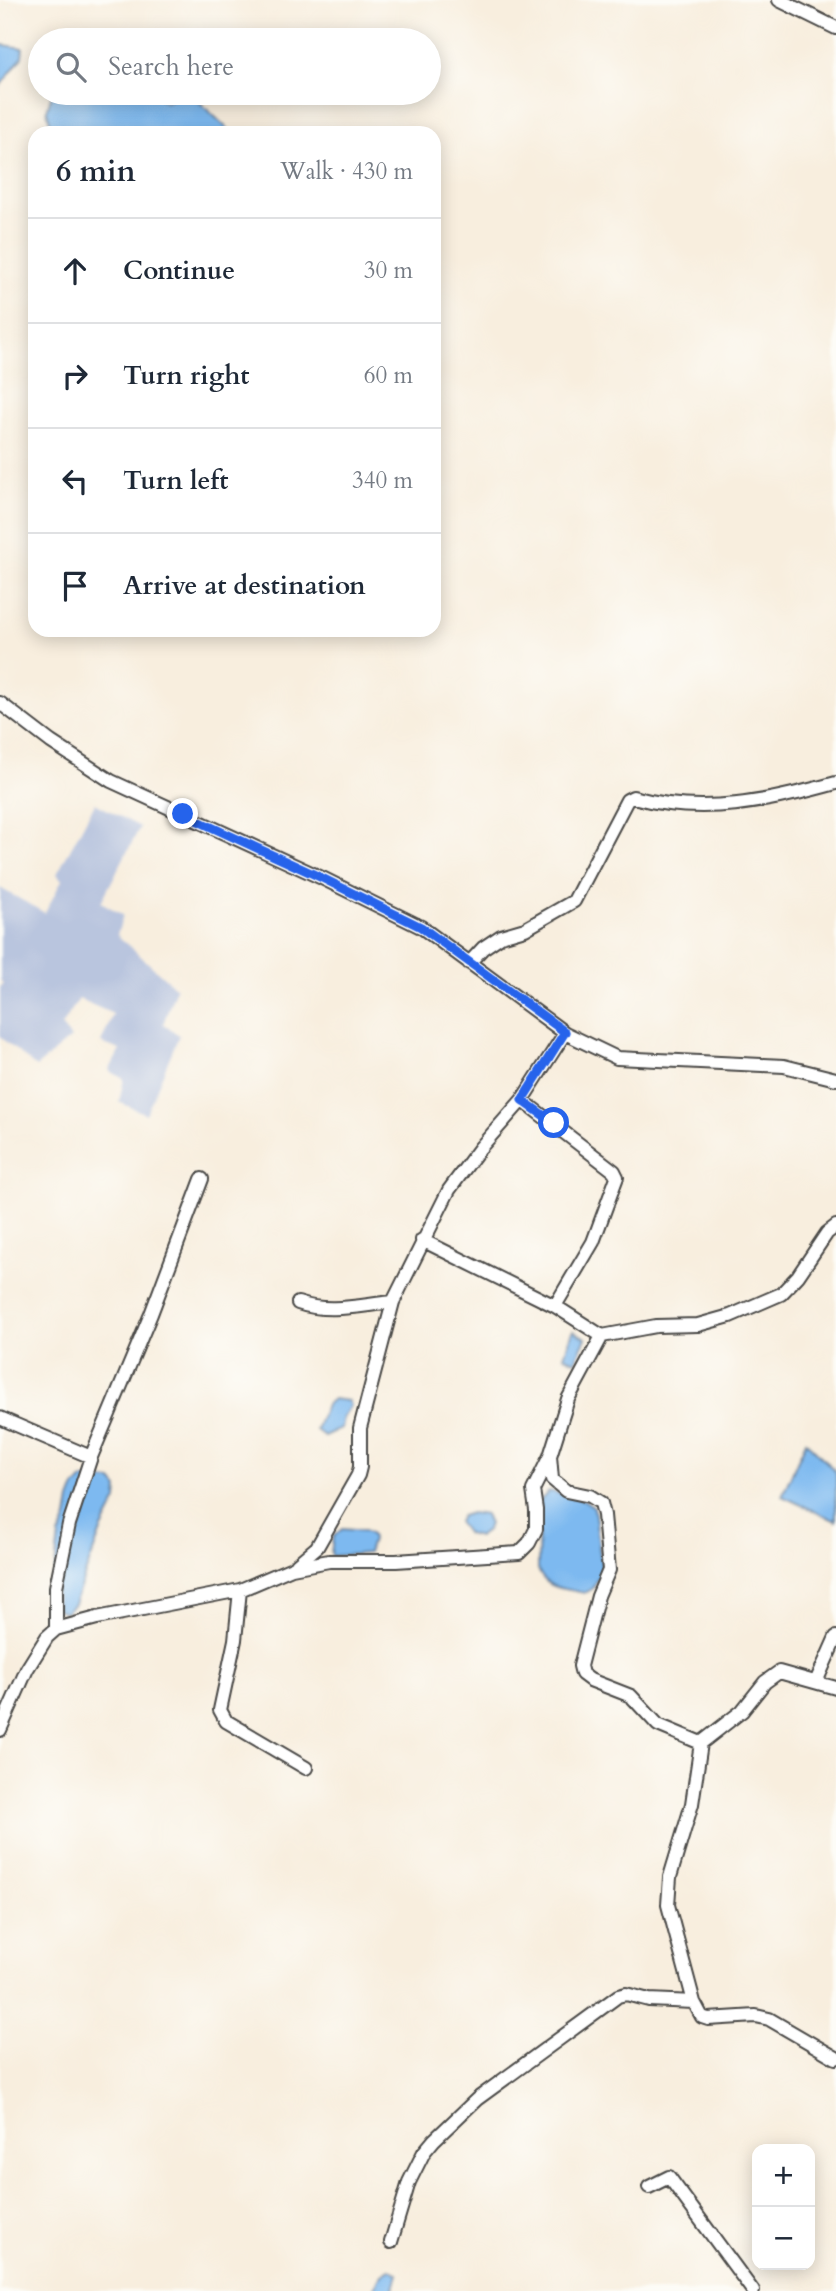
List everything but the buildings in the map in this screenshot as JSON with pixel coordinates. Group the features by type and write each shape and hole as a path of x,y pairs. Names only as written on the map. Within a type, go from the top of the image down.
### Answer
{"street":[{"path":"779,0 836,28"},
{"path":"0,703 51,742 111,781 322,878 421,927 565,1032 617,1058 785,1066 836,1079"},
{"path":"469,963 483,948 501,936 525,929 574,901 627,800 632,797 707,808 794,795 836,783"},
{"path":"0,1730 2,1714 41,1646 56,1629 97,1618 240,1590 292,1568 307,1559 317,1547 358,1475 360,1428 393,1302 422,1240 449,1190 480,1148 522,1100 565,1032"},
{"path":"522,1100 614,1171 617,1177 593,1242 555,1306"},
{"path":"56,1629 56,1587 68,1524 91,1457 151,1314 202,1179"},
{"path":"422,1240 555,1306 602,1336 656,1326 698,1325 730,1316 781,1294 798,1276 827,1233 836,1226"},
{"path":"298,1303 314,1309 333,1309 393,1302"},
{"path":"292,1568 329,1561 396,1561 519,1553 529,1544 536,1528 533,1490 550,1456 568,1399 602,1336"},
{"path":"0,1418 91,1457"},
{"path":"550,1456 552,1479 566,1491 590,1496 601,1503 604,1515 608,1570 591,1622 580,1666 582,1674 590,1680 631,1696 658,1725 701,1744"},
{"path":"240,1590 235,1640 220,1710 222,1716 232,1725 306,1768"},
{"path":"816,1682 836,1637"},
{"path":"836,1688 779,1672 765,1682 742,1711 701,1744 692,1804 670,1877 668,1905 694,2001 702,2017 708,2019 756,2016 769,2019 836,2058"},
{"path":"391,2242 409,2182 424,2152 477,2099 618,1996 625,1994 649,2000 694,2001"},
{"path":"649,2187 669,2177 753,2291"}],"shaded area":[{"path":"95,803 140,827 101,902 123,915 117,935 176,988 163,1024 179,1035 146,1114 119,1102 124,1079 109,1071 120,1050 101,1043 113,1014 79,999 61,1026 71,1038 36,1067 0,1037 0,988 3,983 0,980 0,888 45,913 62,880 57,874"}],"water":[{"path":"0,46 23,48 22,57 0,86"},
{"path":"49,105 203,105 225,126 51,126 47,111"},
{"path":"573,1331 586,1338 575,1361 564,1356"},
{"path":"333,1399 348,1401 350,1406 343,1417 341,1428 324,1436 316,1430 326,1405"},
{"path":"806,1441 836,1472 836,1521 782,1496"},
{"path":"84,1479 112,1481 118,1488 117,1500 101,1531 74,1604 65,1612 57,1609 54,1575 59,1536 75,1487"},
{"path":"549,1491 584,1500 594,1507 602,1569 592,1589 584,1593 551,1585 545,1581 538,1569 539,1502"},
{"path":"471,1513 485,1515 489,1524 486,1531 478,1537 467,1534 458,1522 461,1516"},
{"path":"342,1529 364,1531 371,1535 368,1553 332,1556 333,1537"},
{"path":"390,2269 398,2274 393,2291 372,2291 382,2274"}],"route":[{"path":"183,814 421,927 565,1032 522,1100 554,1123"}]}
